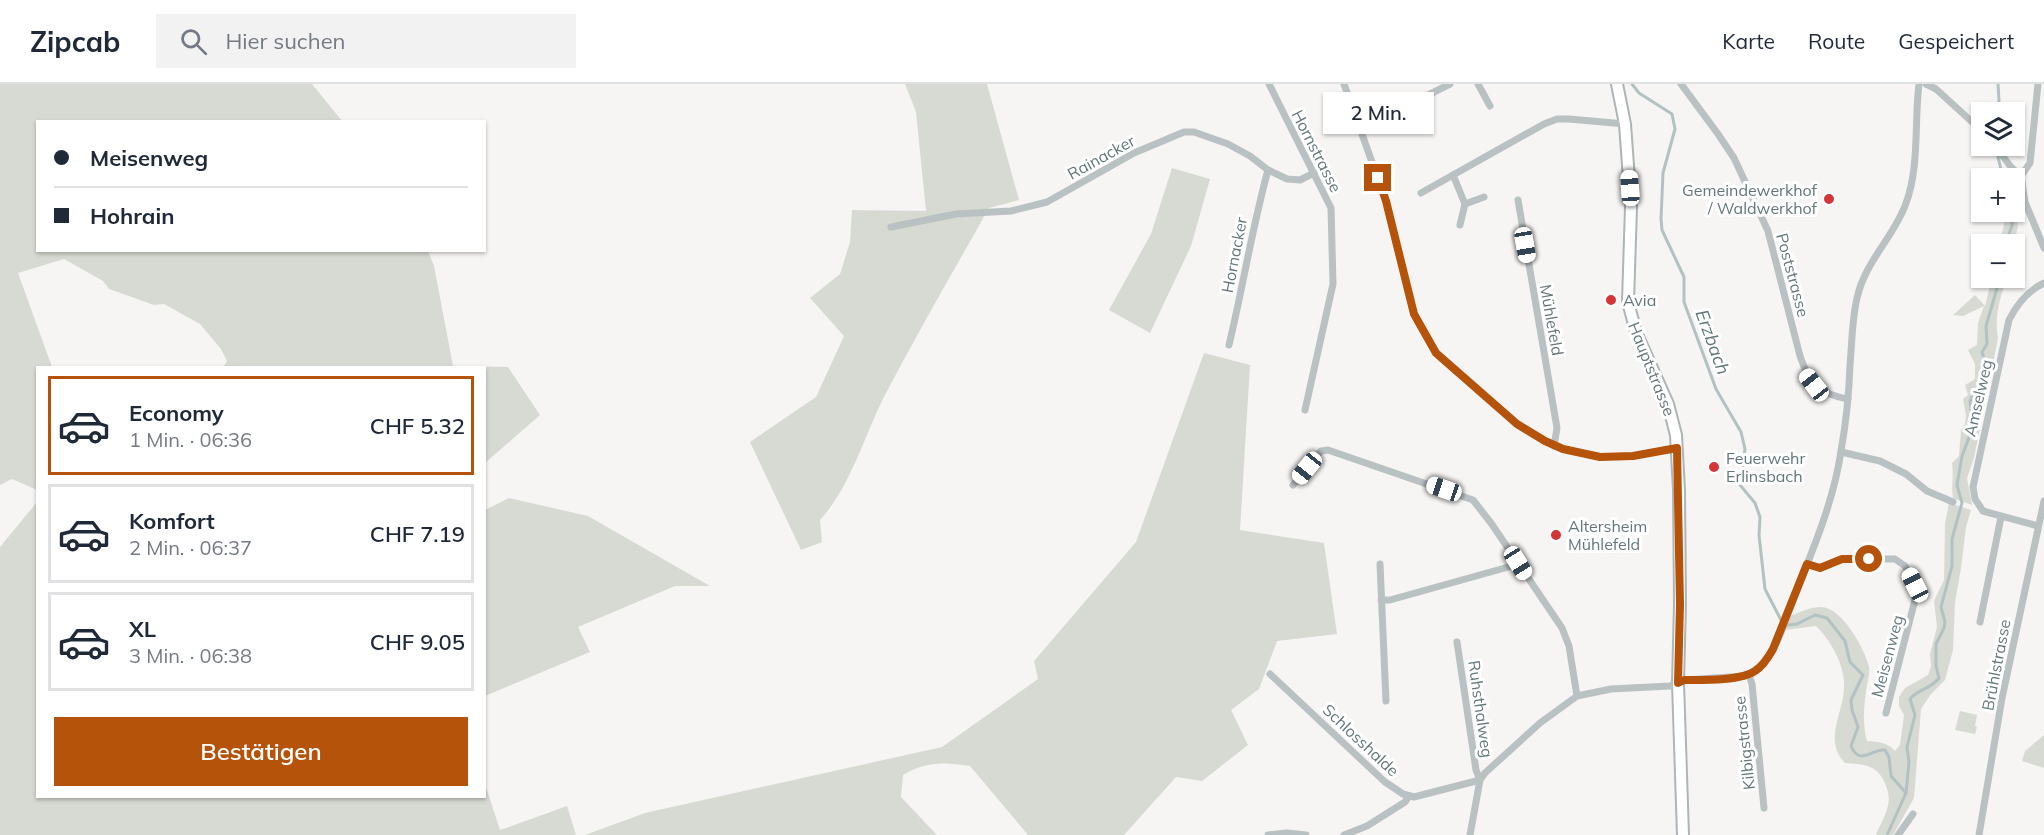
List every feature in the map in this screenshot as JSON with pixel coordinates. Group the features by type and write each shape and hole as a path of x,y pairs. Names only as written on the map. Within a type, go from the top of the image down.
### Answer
{"main road":[{"name":"Hauptstrasse","path":"1617,84 1624,124 1631,207 1628,302 1636,332 1668,404 1674,422 1677,448 1680,604 1678,683 1683,835"}],"street":[{"name":"Hornstrasse","path":"1269,84 1332,208 1333,284 1305,410"},
{"path":"1344,84 1386,201 1414,314 1436,353 1517,424 1554,446 1600,457 1633,456 1677,448"},
{"path":"1420,99 1450,84"},
{"path":"1478,84 1490,106"},
{"name":"Poststrasse","path":"1681,84 1734,158 1768,231 1807,375 1814,385 1824,392 1848,399"},
{"name":"Kilbigstrasse","path":"1578,696 1600,690 1670,686 1684,680 1749,675 1762,666 1773,649 1831,503 1848,399 1854,312 1859,289 1869,265 1900,216 1911,185 1919,84"},
{"path":"1926,84 1936,89 1971,121"},
{"path":"2025,170 2030,163 2038,84"},
{"path":"2035,112 2044,113"},
{"path":"1421,193 1544,124 1557,120 1624,124"},
{"name":"Rainacker","path":"891,227 956,214 1011,211 1047,202 1134,153 1184,132 1194,132 1228,144 1250,156 1268,170 1287,179 1300,180 1314,173"},
{"path":"2002,156 2011,168"},
{"name":"Hornacker","path":"1229,345 1246,274 1255,218 1268,170"},
{"path":"1453,175 1464,204 1460,225"},
{"path":"1464,204 1484,198"},
{"name":"Mühlefeld","path":"1518,200 1557,428 1554,446"},
{"path":"2025,202 2044,248"},
{"name":"Amselweg","path":"2038,525 1987,513 1979,505 1974,493 1974,479 2009,320 2021,300 2032,290 2044,284"},
{"path":"1293,485 1321,451 1328,450 1473,500 1562,628 1569,646 1578,696 1540,723 1485,773 1480,780 1470,835"},
{"path":"1841,452 1880,461 1906,474 1927,490 1953,502"},
{"name":"Brühlstrasse","path":"1979,835 2002,698 2044,501"},
{"path":"1980,622 2001,517"},
{"name":"Meisenweg","path":"1807,564 1820,568 1842,559 1891,558 1905,566 1915,585 1917,596 1886,713"},
{"path":"1381,600 1390,600 1518,563"},
{"path":"1380,564 1386,701"},
{"name":"Ruhsthalweg","path":"1457,642 1476,771 1480,780"},
{"name":"Schlosshalde","path":"1270,674 1385,782 1409,796 1414,797 1480,780"},
{"name":"Kilbigstrasse","path":"1749,675 1752,684 1764,808"},
{"path":"1344,835 1367,826 1405,802 1409,796"},
{"path":"1898,835 1913,814"},
{"path":"1268,835 1287,833 1306,835"}],"shaded area":[{"path":"0,84 312,84 341,120 36,120 36,252 428,252 434,266 453,366 224,366 227,361 221,349 200,324 164,304 154,305 109,289 103,281 64,259 18,273 52,366 36,366 36,490 12,479 0,485"},
{"path":"905,84 987,84 1019,200 989,208 885,395 849,476 831,507 820,520 822,542 801,550 750,442 816,397 844,336 810,298 840,274 850,242 852,210 926,211 916,112"},
{"path":"1172,168 1210,179 1191,246 1150,333 1109,310 1151,234"},
{"path":"2004,222 2017,222 2016,234 2002,234"},
{"path":"1990,288 2003,288 1998,307 1998,338 1974,458 1967,478 1972,505 1953,498 1952,463 1959,456 1961,430 1965,424 1963,399 1968,395 1965,385 1975,379 1975,364 1968,350 1977,345 1978,323 1984,306 1963,316 1953,315 1975,295 1985,306"},
{"path":"1204,353 1250,365 1240,530 1324,543 1337,634 1277,641 1259,689 1231,710 1248,745 1202,781 1176,777 1124,835 1028,835 970,766 943,763 920,767 903,775 901,797 937,835 585,835 645,813 942,747 1038,679 1034,661 1136,542"},
{"path":"486,367 508,367 540,415 486,462"},
{"path":"509,498 588,516 710,586 675,586 578,627 590,652 486,696 486,510"},
{"path":"36,503 36,798 486,798 486,787 500,830 567,806 576,835 0,835 0,547"},
{"path":"1949,503 1971,510 1966,527 1955,603 1953,650 1945,680 1931,694 1921,709 1914,798 1893,835 1876,835 1885,816 1889,800 1883,779 1870,767 1845,763 1835,745 1836,727 1844,688 1840,663 1827,638 1816,626 1785,630 1790,616 1818,607 1830,609 1845,622 1858,640 1869,667 1864,713 1867,741 1886,744 1895,751 1900,745 1904,715 1899,706 1899,697 1905,688 1928,675 1931,666 1930,654 1937,627 1934,601 1944,580 1945,524"},
{"path":"1960,711 1977,715 1975,734 1955,730"},
{"path":"2044,735 2044,768 2022,761 2025,751"}],"waterway":[{"name":"Erzbach","path":"1632,84 1639,93 1672,114 1675,129 1663,173 1662,230 1684,277 1684,302 1716,389 1741,432 1745,449 1740,485 1755,503 1760,517 1759,535 1765,589 1781,620"},
{"path":"1998,84 1999,102"},
{"path":"1998,156 2001,168"},
{"path":"2008,234 2012,222"},
{"path":"1906,793 1909,762 1907,747 1915,715 1910,699 1939,678 1936,666 1936,644 1944,628 1945,622 1941,607 1952,566 1952,539 1962,503 1957,485 1962,456 1973,427 1970,401 1986,370 1982,352 1987,344 1986,326 1997,288"},
{"name":"Erzbach","path":"1788,625 1797,624 1815,615 1827,618 1845,641 1850,662 1863,675 1851,700 1858,727 1851,746 1858,755 1862,756 1885,750 1889,757 1891,776 1906,793 1887,835"}],"place":[{"name":"Gemeindewerkhof / Waldwerkhof","path":"1829,199"},
{"name":"Avia","path":"1611,300"},
{"name":"Feuerwehr Erlinsbach","path":"1714,467"},
{"name":"Altersheim Mühlefeld","path":"1556,535"}],"route":[{"path":"1378,178 1386,201 1414,314 1436,353 1517,424 1563,449 1600,457 1633,456 1677,448 1680,604 1678,683 1684,680 1749,675 1754,672 1762,666 1773,649 1807,564 1820,568 1842,559 1869,559"}]}
